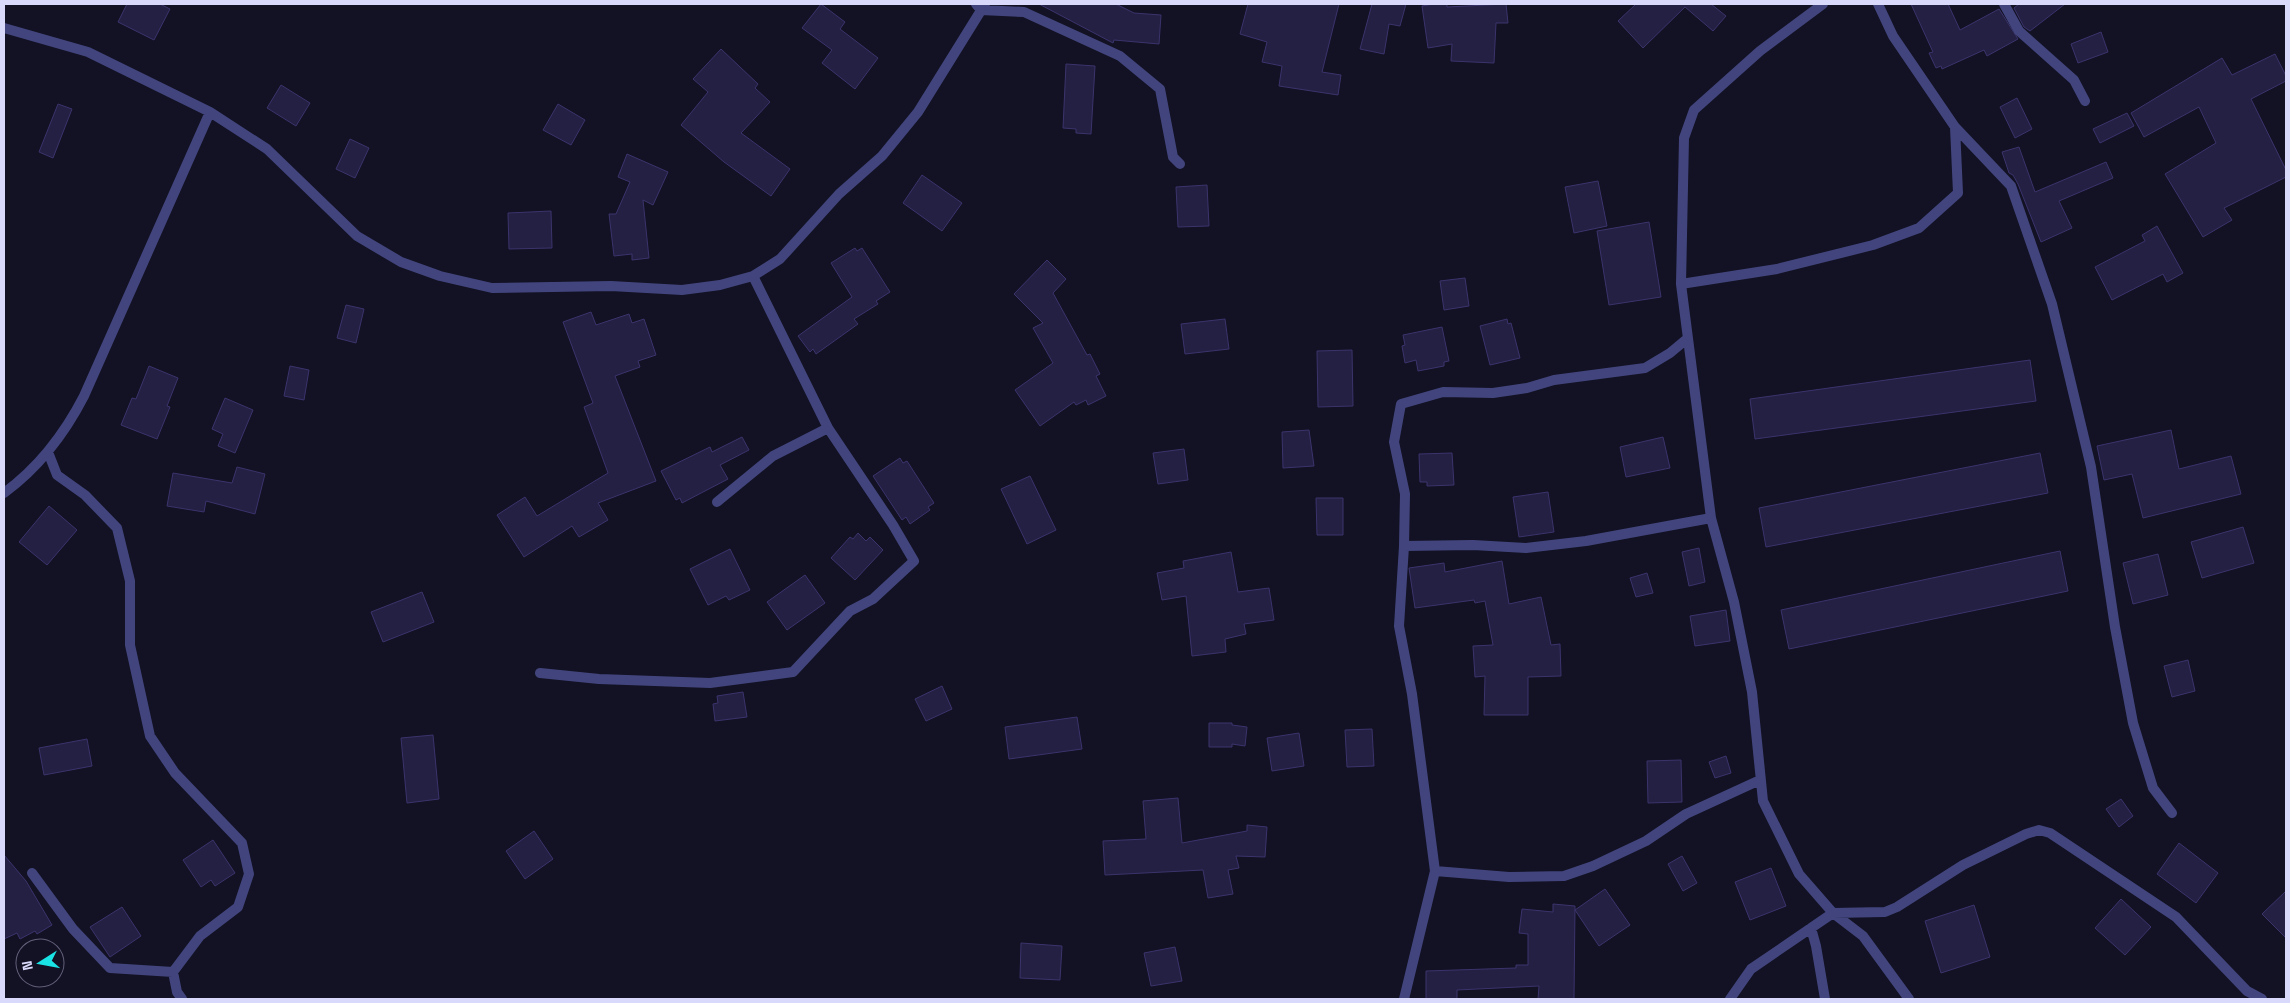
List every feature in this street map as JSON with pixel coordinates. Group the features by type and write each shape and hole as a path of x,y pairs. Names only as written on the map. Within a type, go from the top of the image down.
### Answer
{"street":[{"path":"1823,4 1760,51 1694,110 1684,138 1681,284 1711,518 1734,602 1752,692 1763,800 1771,820 1781,834 1799,874 1833,913 1863,936 1909,999"},
{"path":"1878,4 1893,36 1955,127 2011,186 2052,304 2091,468 2132,723 2153,788 2172,813"},
{"path":"2004,4 2019,31 2074,80 2085,101"},
{"path":"4,28 88,52 210,112 267,149 357,236 401,262 440,276 492,288 611,286 682,290 720,285 753,276 780,259 839,194 882,156 918,112 980,6 1024,12 1120,56 1160,89 1172,157 1180,164"},
{"path":"4,493 48,452 69,424 84,396 210,112"},
{"path":"1681,284 1777,269 1873,245 1919,228 1958,193 1955,127"},
{"path":"540,673 599,679 710,683 794,672 850,611 873,598 914,561 828,428 753,276"},
{"path":"1404,999 1435,871 1412,694 1400,626 1405,494 1394,442 1400,404 1443,392 1493,393 1527,388 1554,380 1645,368 1670,353 1688,338"},
{"path":"718,502 773,456 828,428"},
{"path":"48,452 57,475 84,495 117,528 130,581 130,645 150,736 175,773 242,843 249,874 238,907 200,936 173,972 177,992 182,999"},
{"path":"1404,546 1473,545 1526,548 1586,541 1711,518"},
{"path":"1435,871 1509,877 1564,876 1594,866 1646,841 1686,814 1760,780"},
{"path":"1730,999 1751,969 1833,913 1885,912 1897,907 1963,865 2026,834 2039,830 2050,833 2176,917 2247,991 2262,999"},
{"path":"32,873 73,929 110,968 173,972"},
{"path":"1811,928 1825,999"}],"building":[{"path":"127,4 160,4 170,9 154,40 118,22"},
{"path":"821,4 845,22 840,29 878,58 855,89 822,63 832,50 802,28"},
{"path":"1039,4 1116,4 1134,13 1161,15 1159,44 1114,40 1113,43"},
{"path":"1248,4 1339,4 1322,72 1341,75 1338,95 1279,86 1282,66 1262,62 1267,42 1240,34"},
{"path":"1372,4 1406,4 1400,26 1389,24 1384,54 1360,49"},
{"path":"1447,4 1447,7 1506,4 1508,23 1496,23 1494,63 1451,61 1452,44 1428,48 1422,6"},
{"path":"1636,4 1711,4 1726,16 1713,31 1685,7 1643,48 1618,21"},
{"path":"1911,4 1948,4 1960,30 1999,9 2018,39 1987,56 1984,50 1942,69 1941,66 1936,68 1929,53 1933,52"},
{"path":"2019,4 2065,4 2030,31 2024,27 2014,8"},
{"path":"2101,32 2108,52 2078,63 2071,44"},
{"path":"721,49 758,84 755,88 770,102 741,133 790,169 771,196 724,162 681,125 708,92 693,79"},
{"path":"2275,54 2286,76 2286,81 2251,99 2286,170 2286,177 2224,208 2232,220 2203,237 2165,174 2216,143 2199,107 2144,137 2131,113 2222,58 2232,75"},
{"path":"1066,64 1095,66 1091,134 1076,133 1076,129 1063,128"},
{"path":"281,85 310,103 296,126 267,108"},
{"path":"2017,98 2032,129 2015,138 2000,107"},
{"path":"58,104 72,109 53,158 39,152"},
{"path":"558,104 585,120 571,145 543,130"},
{"path":"2127,113 2134,126 2100,143 2093,129"},
{"path":"350,139 369,148 355,178 336,169"},
{"path":"2019,147 2035,192 2106,162 2113,178 2059,201 2072,228 2041,242 2018,184 2013,175 2009,173 2002,152"},
{"path":"627,154 668,172 653,205 643,200 649,258 632,260 632,254 614,256 609,214 616,214 630,182 618,177"},
{"path":"922,175 962,203 942,231 903,203"},
{"path":"1598,181 1607,226 1574,233 1565,187"},
{"path":"1207,185 1209,226 1178,227 1176,187"},
{"path":"551,211 552,248 509,249 508,213"},
{"path":"1649,222 1661,297 1609,305 1597,231"},
{"path":"2157,226 2183,273 2167,282 2163,274 2112,300 2095,267 2145,241 2142,235"},
{"path":"855,248 857,251 862,248 890,292 876,301 878,304 854,319 858,324 816,354 813,349 810,352 798,336 852,297 831,263"},
{"path":"1047,260 1066,279 1053,293 1087,355 1090,354 1100,374 1096,376 1106,396 1088,405 1086,400 1076,405 1074,402 1040,426 1015,390 1053,363 1033,328 1043,323 1014,294"},
{"path":"1465,278 1469,306 1444,310 1440,281"},
{"path":"346,305 364,309 356,343 337,338"},
{"path":"591,312 596,325 629,314 632,323 644,319 656,355 638,361 640,367 615,376 656,481 598,503 608,520 579,537 572,526 524,557 497,515 525,497 537,516 608,473 584,407 593,403 563,322"},
{"path":"1225,319 1229,349 1185,354 1181,324"},
{"path":"1507,319 1508,324 1511,323 1520,358 1490,365 1480,326"},
{"path":"1442,327 1449,361 1444,362 1444,366 1418,371 1416,360 1405,363 1402,346 1405,345 1403,335"},
{"path":"1352,350 1353,406 1318,407 1317,351"},
{"path":"2030,360 2036,401 1755,439 1750,399"},
{"path":"149,366 178,378 167,406 170,407 157,439 121,425 132,398 136,399"},
{"path":"290,366 309,370 304,400 284,396"},
{"path":"225,398 253,410 235,453 218,446 223,434 212,429"},
{"path":"1309,430 1314,466 1283,468 1282,432"},
{"path":"2171,430 2179,469 2231,456 2241,494 2143,518 2132,474 2104,480 2097,446"},
{"path":"742,437 749,450 720,465 728,479 682,503 680,498 676,500 661,471 710,447 712,452"},
{"path":"1663,437 1670,468 1626,477 1620,447"},
{"path":"1184,449 1188,480 1158,484 1153,453"},
{"path":"1452,453 1454,485 1427,486 1427,482 1420,482 1419,454"},
{"path":"2040,453 2048,493 1766,547 1759,508"},
{"path":"900,458 903,463 907,461 934,503 928,507 930,510 910,524 906,517 902,520 873,476"},
{"path":"237,467 265,474 255,514 206,501 204,512 167,506 173,473 232,483"},
{"path":"1030,476 1056,530 1027,544 1001,489"},
{"path":"1548,492 1554,532 1519,537 1513,497"},
{"path":"1316,498 1343,498 1343,535 1317,535"},
{"path":"49,506 77,530 47,565 19,542"},
{"path":"2243,527 2254,563 2202,578 2191,542"},
{"path":"858,533 866,541 870,537 883,550 855,580 831,558 850,537 853,539"},
{"path":"1699,548 1705,582 1689,586 1682,552"},
{"path":"730,549 750,590 729,600 726,596 708,605 690,569"},
{"path":"2060,551 2068,591 1789,649 1781,610"},
{"path":"1231,552 1238,592 1269,588 1274,620 1244,624 1246,634 1225,639 1226,652 1192,656 1186,596 1162,600 1157,573 1184,568 1183,561"},
{"path":"2158,554 2168,595 2133,604 2123,563"},
{"path":"1502,561 1509,604 1541,597 1551,645 1560,644 1561,676 1528,677 1528,715 1484,715 1485,676 1475,677 1473,646 1493,645 1485,601 1475,603 1474,600 1415,608 1409,568 1444,563 1445,572"},
{"path":"1647,573 1653,593 1636,597 1630,578"},
{"path":"805,575 825,603 787,630 767,602"},
{"path":"422,592 434,622 383,642 371,612"},
{"path":"1726,610 1730,641 1695,646 1690,616"},
{"path":"2188,660 2195,691 2172,697 2164,666"},
{"path":"942,686 952,709 926,721 915,699"},
{"path":"743,692 747,717 715,721 713,704 718,703 717,696"},
{"path":"1077,717 1082,749 1009,759 1005,727"},
{"path":"1209,723 1232,723 1232,725 1247,727 1245,746 1232,744 1232,747 1209,747"},
{"path":"1372,729 1374,766 1347,767 1345,730"},
{"path":"1299,733 1304,766 1272,771 1267,738"},
{"path":"433,735 439,799 407,803 401,738"},
{"path":"87,739 92,766 44,775 39,748"},
{"path":"1726,756 1731,773 1715,778 1709,762"},
{"path":"1681,760 1682,802 1648,803 1647,761"},
{"path":"1178,798 1182,843 1247,831 1247,825 1267,827 1265,857 1236,856 1239,868 1228,870 1233,894 1208,898 1203,870 1105,875 1103,841 1146,839 1143,801"},
{"path":"2121,799 2133,816 2119,827 2106,809"},
{"path":"534,831 553,859 525,879 506,851"},
{"path":"213,840 235,873 215,886 211,880 201,887 183,860"},
{"path":"2179,843 2218,873 2196,903 2157,874"},
{"path":"4,855 26,881 52,925 37,934 35,931 20,938 17,933 4,939"},
{"path":"1682,856 1697,883 1683,891 1668,864"},
{"path":"1771,868 1786,906 1750,920 1735,882"},
{"path":"1605,889 1630,925 1599,946 1575,910"},
{"path":"2286,891 2286,938 2262,914"},
{"path":"2121,899 2151,927 2125,955 2095,928"},
{"path":"1553,904 1575,906 1574,999 1538,999 1539,986 1457,990 1457,999 1426,999 1426,971 1516,968 1516,965 1528,965 1528,934 1519,933 1522,909 1553,912"},
{"path":"1974,905 1990,957 1941,973 1925,921"},
{"path":"122,907 141,936 110,957 90,927"},
{"path":"1021,943 1062,946 1060,980 1020,978"},
{"path":"1175,947 1182,981 1151,986 1144,953"}]}
